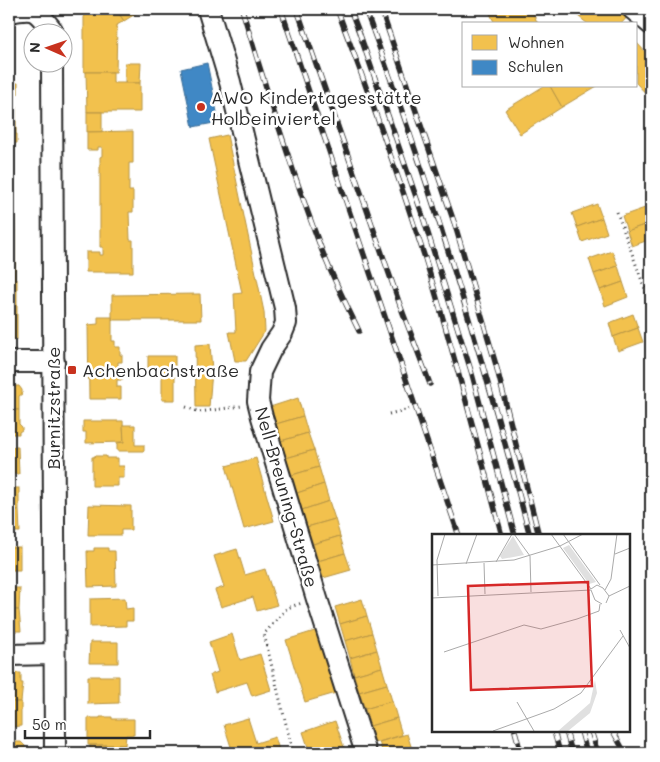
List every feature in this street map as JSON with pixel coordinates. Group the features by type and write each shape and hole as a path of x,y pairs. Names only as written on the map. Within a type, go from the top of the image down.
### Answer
{"street":[{"path":"10,10 27,9 37,12 45,22"},
{"path":"51,9 52,22"},
{"name":"Nell-Breuning-Straße","path":"208,9 230,82 285,308 286,322 282,333 271,349 260,372 258,401 316,599 366,753"},
{"path":"633,9 651,24"},
{"name":"Burnitzstraße","path":"52,72 55,753"},
{"path":"9,362 54,362"},
{"path":"9,655 54,654"}],"path":[{"path":"618,212 646,292 651,292"},
{"path":"186,407 199,412 247,405"},
{"path":"389,414 409,410"},
{"path":"293,753 264,634 287,608 316,599"}],"building: Wohnen":[{"path":"90,9 116,9 124,21 117,25 116,72 84,72 84,13"},
{"path":"116,9 143,9 124,21"},
{"path":"488,9 531,9 537,22 494,22"},
{"path":"569,9 619,9 628,16 623,22 585,22"},
{"path":"638,44 651,58 651,99 638,85"},
{"path":"125,63 141,63 140,83 125,83"},
{"path":"86,72 113,72 113,83 140,83 140,112 87,112"},
{"path":"9,83 18,83 18,94 16,94 16,134 9,134"},
{"path":"541,88 551,88 562,107 520,134 505,110"},
{"path":"551,88 594,88 562,107"},
{"path":"87,112 102,112 102,132 87,132"},
{"path":"133,131 133,163 129,163 129,191 133,191 133,212 129,212 130,240 133,240 133,272 86,272 86,252 100,252 100,255 103,255 103,247 100,247 100,157 102,156 102,147 98,147 98,150 87,150 87,132"},
{"path":"9,134 17,134 17,143 14,143 14,182 9,182"},
{"path":"227,135 264,312 265,331 246,361 235,361 229,332 236,332 234,294 242,293 209,139"},
{"path":"9,182 14,182 15,231 9,231"},
{"path":"597,204 602,218 577,227 572,213"},
{"path":"645,208 650,223 627,231 622,216"},
{"path":"602,218 607,233 582,242 577,227"},
{"path":"650,223 651,239 632,246 627,231"},
{"path":"9,231 15,231 15,279 9,279"},
{"path":"612,251 618,266 594,274 589,259"},
{"path":"618,266 623,282 600,290 594,274"},
{"path":"9,279 17,280 17,339 9,339"},
{"path":"623,282 628,297 605,306 600,290"},
{"path":"200,294 201,320 112,320 112,295"},
{"path":"633,314 638,328 613,337 609,323"},
{"path":"98,317 112,317 112,341 115,341 115,347 120,347 120,355 122,355 122,362 118,362 118,370 121,370 122,380 117,380 117,387 121,387 121,399 89,399 88,325 98,324"},
{"path":"638,328 643,342 618,351 613,337"},
{"path":"210,344 212,371 209,407 196,407 195,345"},
{"path":"148,356 175,356 175,400 162,400 162,370 148,370"},
{"path":"9,386 19,386 22,390 22,394 19,396 19,410 9,410"},
{"path":"298,398 303,416 276,424 270,407"},
{"path":"9,410 19,410 19,424 22,430 19,434 9,434"},
{"path":"303,416 308,433 281,441 276,424"},
{"path":"83,421 123,421 124,442 86,443"},
{"path":"123,425 135,425 135,445 144,445 144,451 117,451 117,443 124,442"},
{"path":"308,433 314,450 286,458 281,441"},
{"path":"9,447 18,447 19,474 9,474"},
{"path":"314,450 319,467 292,475 286,458"},
{"path":"92,457 118,458 118,466 124,466 124,478 118,478 118,486 92,486"},
{"path":"256,458 274,521 244,529 226,466"},
{"path":"319,467 324,484 297,493 292,475"},
{"path":"324,484 329,501 302,510 297,493"},
{"path":"9,488 19,488 19,510 9,510"},
{"path":"329,501 335,519 307,527 302,510"},
{"path":"89,505 131,506 131,530 121,530 121,535 88,535"},
{"path":"9,510 19,510 20,532 9,532"},
{"path":"335,519 340,536 313,544 307,527"},
{"path":"340,536 345,553 318,561 313,544"},
{"path":"9,547 20,547 20,570 9,570"},
{"path":"94,548 108,548 108,551 115,551 116,586 88,587 87,551 94,551"},
{"path":"237,549 245,575 265,569 277,605 257,611 253,597 221,607 215,590 224,587 214,556"},
{"path":"345,553 351,570 323,578 318,561"},
{"path":"9,584 12,584 11,588 20,588 19,610 9,610"},
{"path":"125,598 126,609 133,608 133,621 126,621 126,626 90,627 90,599"},
{"path":"362,599 367,616 340,624 335,607"},
{"path":"9,610 19,610 21,631 11,631 11,634 9,634"},
{"path":"367,616 372,633 345,641 340,624"},
{"path":"318,630 336,693 305,702 286,640"},
{"path":"372,633 377,650 350,658 345,641"},
{"path":"232,634 240,660 260,654 271,690 252,696 247,682 215,692 210,675 218,672 209,642"},
{"path":"90,642 118,642 118,663 89,663"},
{"path":"377,650 382,667 354,675 350,658"},
{"path":"382,667 387,684 359,692 354,675"},
{"path":"9,673 21,673 21,683 23,683 21,702 9,702"},
{"path":"88,676 119,676 119,703 88,704"},
{"path":"387,684 392,701 365,709 359,692"},
{"path":"392,701 397,718 370,726 365,709"},
{"path":"9,702 21,702 21,726 9,727"},
{"path":"88,718 134,719 134,735 126,735 125,745 88,745"},
{"path":"248,718 256,743 275,737 280,753 233,753 224,725"},
{"path":"397,718 402,735 375,743 370,726"},
{"path":"335,721 346,753 310,753 303,732"},
{"path":"407,734 413,752 383,753 379,742"},
{"path":"9,742 21,742 25,746 26,751 23,753 9,753"},
{"path":"90,745 125,745 126,753 90,753"}],"building: Schulen":[{"path":"207,63 219,122 193,127 181,69"}],"railway":[{"path":"242,9 279,129 310,218 330,269 359,331"},
{"path":"281,9 458,534"},
{"path":"297,9 400,305 430,384"},
{"path":"337,9 382,131 435,290 501,534"},
{"path":"350,9 421,211 472,374 514,534"},
{"path":"365,9 412,139 454,270 494,403 529,534"},
{"path":"381,9 455,225 496,365 538,534"},
{"path":"515,732 521,753"},
{"path":"554,732 560,753"},
{"path":"566,732 572,753"},
{"path":"581,732 587,753"},
{"path":"591,732 598,753"},
{"path":"614,732 625,753"}],"place":[{"name":"AWO Kindertagesstätte Holbeinviertel","path":"201,107"},
{"name":"Achenbachstraße","path":"72,370"}]}
